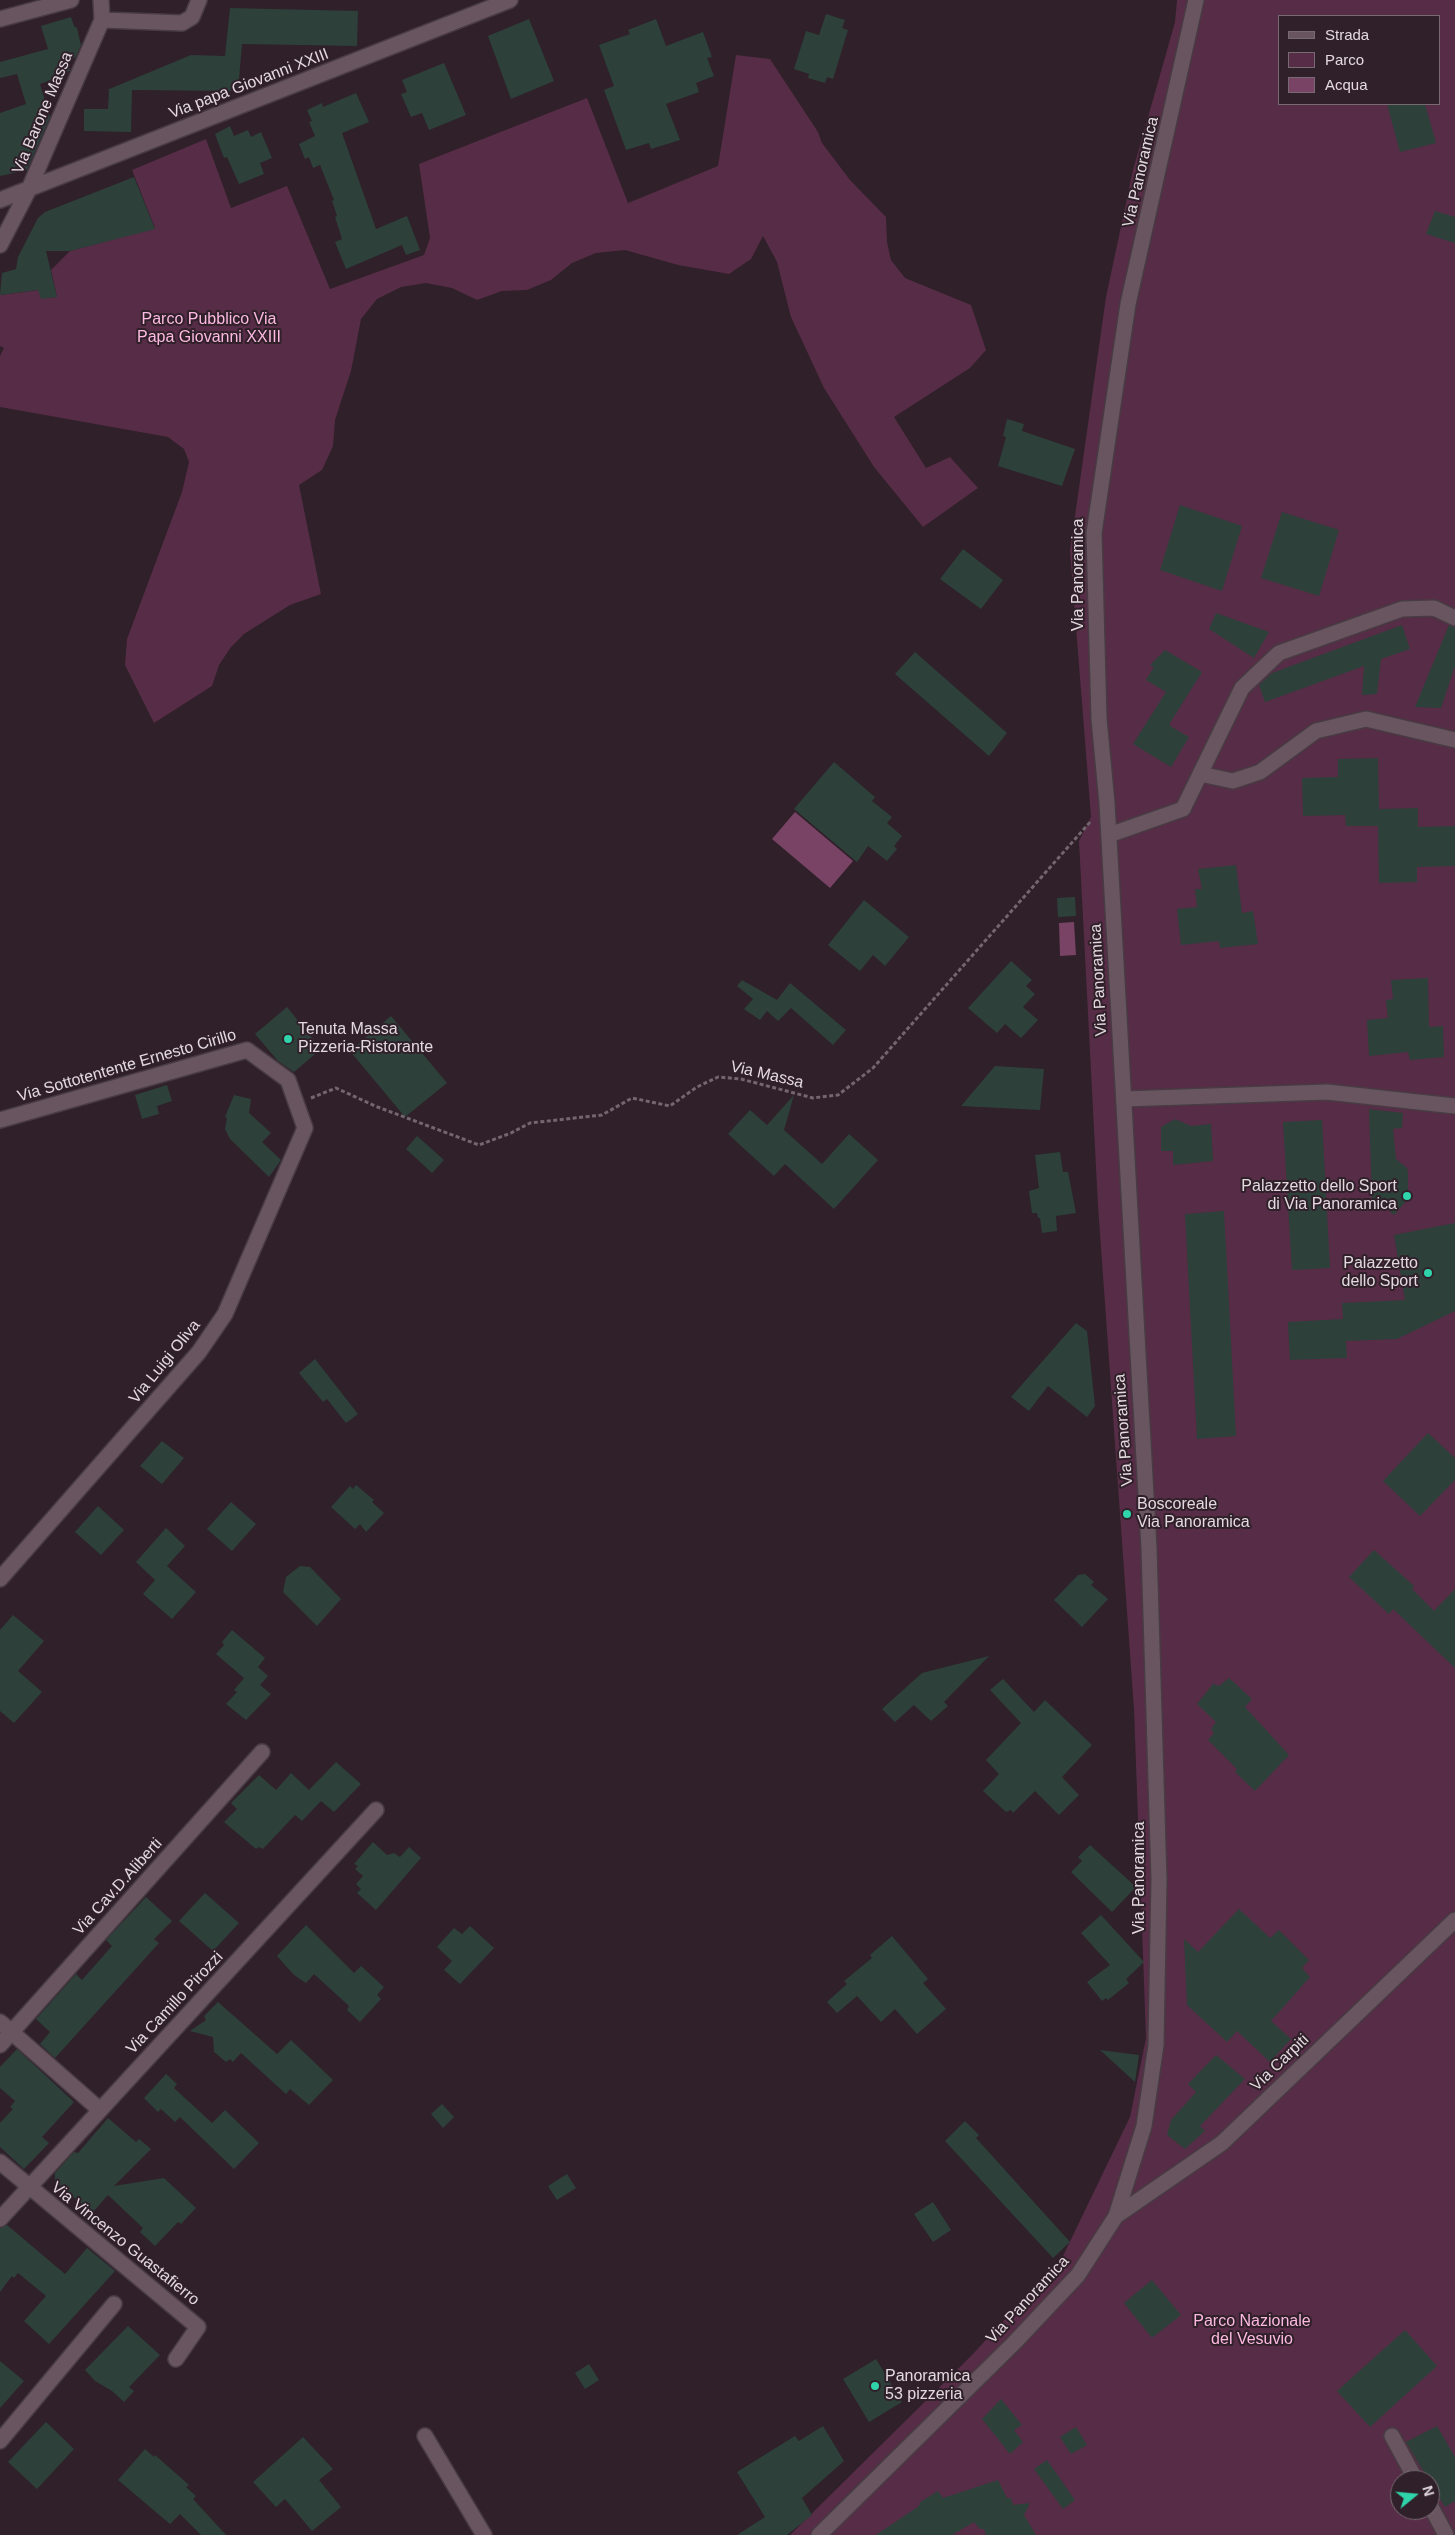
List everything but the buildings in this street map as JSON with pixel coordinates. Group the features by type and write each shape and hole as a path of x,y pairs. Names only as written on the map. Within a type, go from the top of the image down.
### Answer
{"street":[{"path":"0,19 70,0"},
{"path":"101,0 102,20 182,23 192,17 199,0"},
{"name":"Via papa Giovanni XXIII","path":"0,200 510,0"},
{"name":"Via Panoramica","path":"819,2535 947,2410 1071,2282 1116,2216 1144,2126 1156,2046 1159,1879 1148,1548 1109,835 1100,719 1094,533 1128,304 1196,0"},
{"name":"Via Barone Massa","path":"0,245 29,189 102,20"},
{"path":"1109,835 1183,809 1242,688 1280,653 1402,609 1434,608 1455,618"},
{"path":"1200,774 1234,781 1260,772 1316,731 1366,719 1455,740"},
{"name":"Via Sottotentente Ernesto Cirillo","path":"0,1120 247,1050 288,1080 297,1104"},
{"path":"1124,1099 1327,1092 1455,1106"},
{"name":"Via Luigi Oliva","path":"0,1579 199,1352 225,1314 305,1128 297,1104"},
{"name":"Via Cav.D.Aliberti","path":"0,2045 262,1752"},
{"name":"Via Camillo Pirozzi","path":"0,2219 376,1810"},
{"name":"Via Carpiti","path":"1116,2216 1222,2142 1455,1920"},
{"path":"0,2022 100,2110"},
{"name":"Via Vincenzo Guastafierro","path":"0,2162 198,2327 176,2359"},
{"path":"0,2441 114,2304"},
{"path":"426,2436 484,2535"},
{"path":"1392,2436 1411,2470"},
{"path":"1438,2520 1446,2535"}],"path":[{"name":"Via Massa","path":"297,1104 336,1088 375,1106 479,1145 511,1133 530,1123 602,1115 632,1098 670,1106 696,1087 718,1077 742,1078 812,1098 838,1096 873,1068 1107,803"}],"green space":[{"name":"Parco Nazionale del Vesuvio","path":"1177,0 1455,0 1455,2535 790,2535 971,2356 1062,2258 1130,2117 1146,2038 1134,1710 1098,1206 1079,841 1091,817 1070,551 1106,297 1133,170 1175,22"},
{"name":"Parco Pubblico Via Papa Giovanni XXIII","path":"736,55 770,59 818,132 822,143 850,180 886,217 887,242 891,260 905,278 971,305 986,350 970,368 894,417 926,468 950,457 978,488 923,527 874,467 824,388 791,317 777,262 763,236 751,259 729,274 678,265 625,250 596,253 572,263 551,280 527,290 502,291 477,300 452,288 426,283 401,287 377,299 361,319 351,371 335,420 333,446 322,470 299,485 321,594 290,605 244,634 231,647 219,665 212,686 154,723 125,665 127,639 182,492 189,462 184,449 168,437 0,407 0,356 4,348 0,346 0,295 39,290 41,298 57,297 51,270 70,251 155,228 132,170 206,139 231,208 287,186 330,289 424,255 430,238 419,164 587,98 628,203 718,166"}],"water":[{"path":"795,812 853,861 830,888 772,839"},
{"path":"1074,922 1076,955 1060,956 1059,923"}],"place":[{"name":"Tenuta Massa Pizzeria-Ristorante","path":"288,1039"},
{"name":"Palazzetto dello Sport di Via Panoramica","path":"1407,1196"},
{"name":"Palazzetto dello Sport","path":"1428,1273"},
{"name":"Boscoreale Via Panoramica","path":"1127,1514"},
{"name":"Panoramica 53 pizzeria","path":"875,2386"}]}
